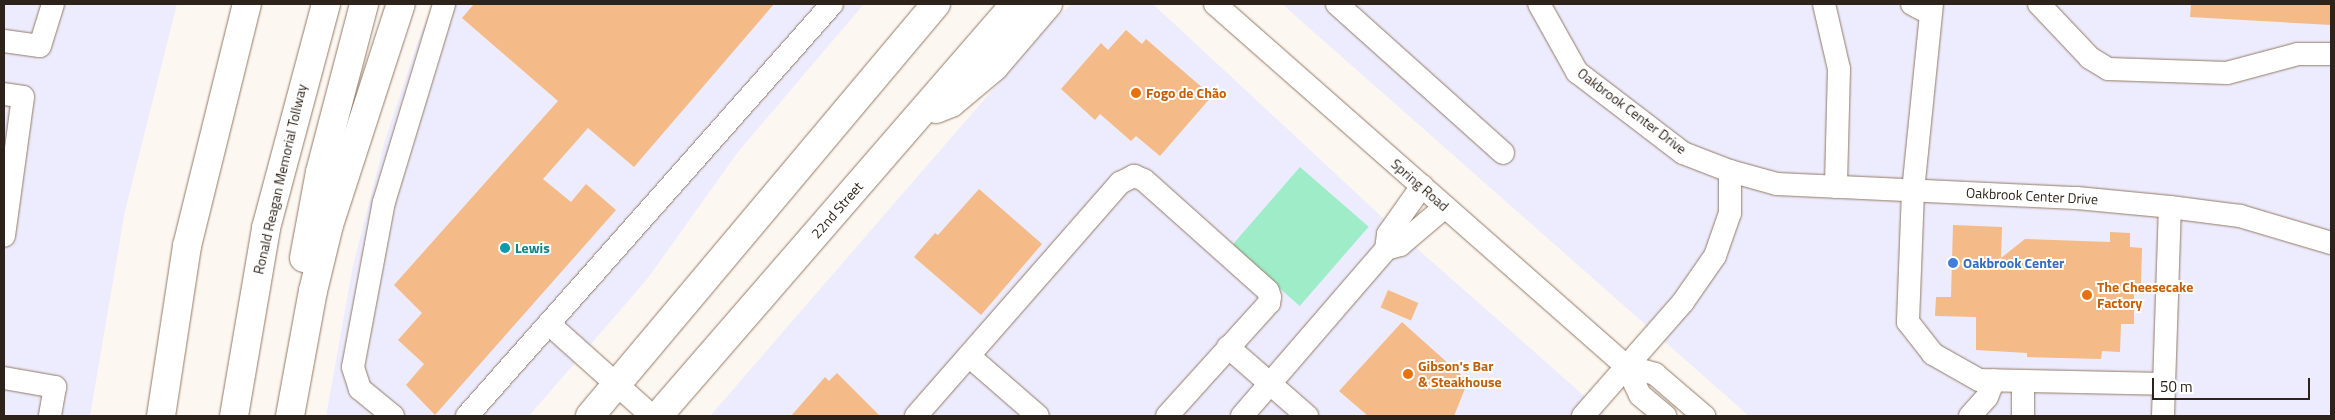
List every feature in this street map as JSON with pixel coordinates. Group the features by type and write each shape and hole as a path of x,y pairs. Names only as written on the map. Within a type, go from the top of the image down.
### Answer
{"main road":[{"path":"161,416 187,246 204,166 247,4"},
{"name":"Ronald Reagan Memorial Tollway","path":"234,416 266,228 326,4"},
{"path":"285,416 306,247 320,172 364,4"},
{"path":"290,416 313,291 329,225 401,4"},
{"path":"590,416 936,4"},
{"name":"22nd Street","path":"658,416 1016,4"},
{"path":"919,116 951,103 994,67 1048,4"}],"street":[{"path":"4,41 40,46 53,4"},
{"path":"392,416 360,389 353,367 384,202 444,4"},
{"path":"467,416 832,4"},
{"name":"Spring Road","path":"1215,4 1626,366 1640,395 1665,416"},
{"path":"1336,4 1503,153"},
{"name":"Oakbrook Center Drive","path":"1539,4 1577,72 1684,153 1730,171 1777,184 2077,198 2170,207 2240,216 2331,243"},
{"path":"1824,4 1839,69 1836,187"},
{"path":"2039,4 2090,58 2108,69 2227,73 2298,54 2331,54"},
{"path":"1925,7 1913,191 1908,322 1933,354 1963,373 1979,380 2164,384"},
{"path":"4,94 23,97 4,236"},
{"path":"1583,416 1683,302 1715,256 1730,213 1730,171"},
{"path":"916,416 1120,183 1134,176 1144,180 1268,291 1269,303 1166,416"},
{"path":"1386,249 1388,234 1422,186"},
{"path":"1242,416 1386,249 1400,244 1445,207"},
{"path":"2163,416 2170,207"},
{"path":"549,324 652,416"},
{"path":"1228,348 1307,416"},
{"path":"969,356 1038,416"},
{"name":"Spring Road","path":"1626,366 1655,374 1704,416"},
{"path":"4,378 55,387 50,416"},
{"path":"1970,416 1987,397 1994,380"},
{"path":"2023,381 2024,416"}],"shaded area":[{"path":"4,4 177,4 125,211 90,416 4,416"},
{"path":"434,4 864,4 738,152 648,278 529,416 326,416 353,266 385,140 421,32"},
{"path":"1072,4 1154,5 1396,230 1607,416 710,416 1054,19"},
{"name":"Oakbrook Center","path":"1282,4 2331,4 2331,416 1749,416"}],"green space":[{"path":"1300,167 1369,227 1300,306 1231,246"}],"building":[{"path":"474,4 774,4 634,167 588,128 543,179 571,202 586,184 616,210 435,415 406,385 424,364 398,340 422,313 394,285 558,101 462,18"},
{"path":"2191,4 2331,4 2331,25 2190,17"},
{"name":"Fogo de Chão","path":"1126,30 1142,44 1146,39 1212,96 1160,156 1136,136 1131,141 1100,114 1095,120 1061,89 1101,43 1108,50"},
{"path":"979,189 1042,244 981,315 914,257 935,233 938,235"},
{"name":"The Cheesecake Factory","path":"1953,225 2002,227 2001,258 2025,239 2110,242 2110,232 2130,233 2130,247 2142,248 2141,284 2134,283 2134,324 2121,324 2120,352 2102,351 2101,359 2027,357 2027,353 1976,350 1976,317 1935,316 1936,297 1951,297"},
{"path":"1388,290 1418,303 1411,320 1381,307"},
{"name":"Gibson's Bar & Steakhouse","path":"1402,322 1468,381 1454,416 1368,416 1339,391"},
{"path":"837,373 880,416 791,416 825,377 829,381"}],"place":[{"name":"Fogo de Chão","path":"1136,93"},
{"name":"Lewis","path":"505,248"},
{"name":"Oakbrook Center","path":"1953,263"},
{"name":"The Cheesecake Factory","path":"2087,295"},
{"name":"Gibson's Bar & Steakhouse","path":"1408,374"}]}
